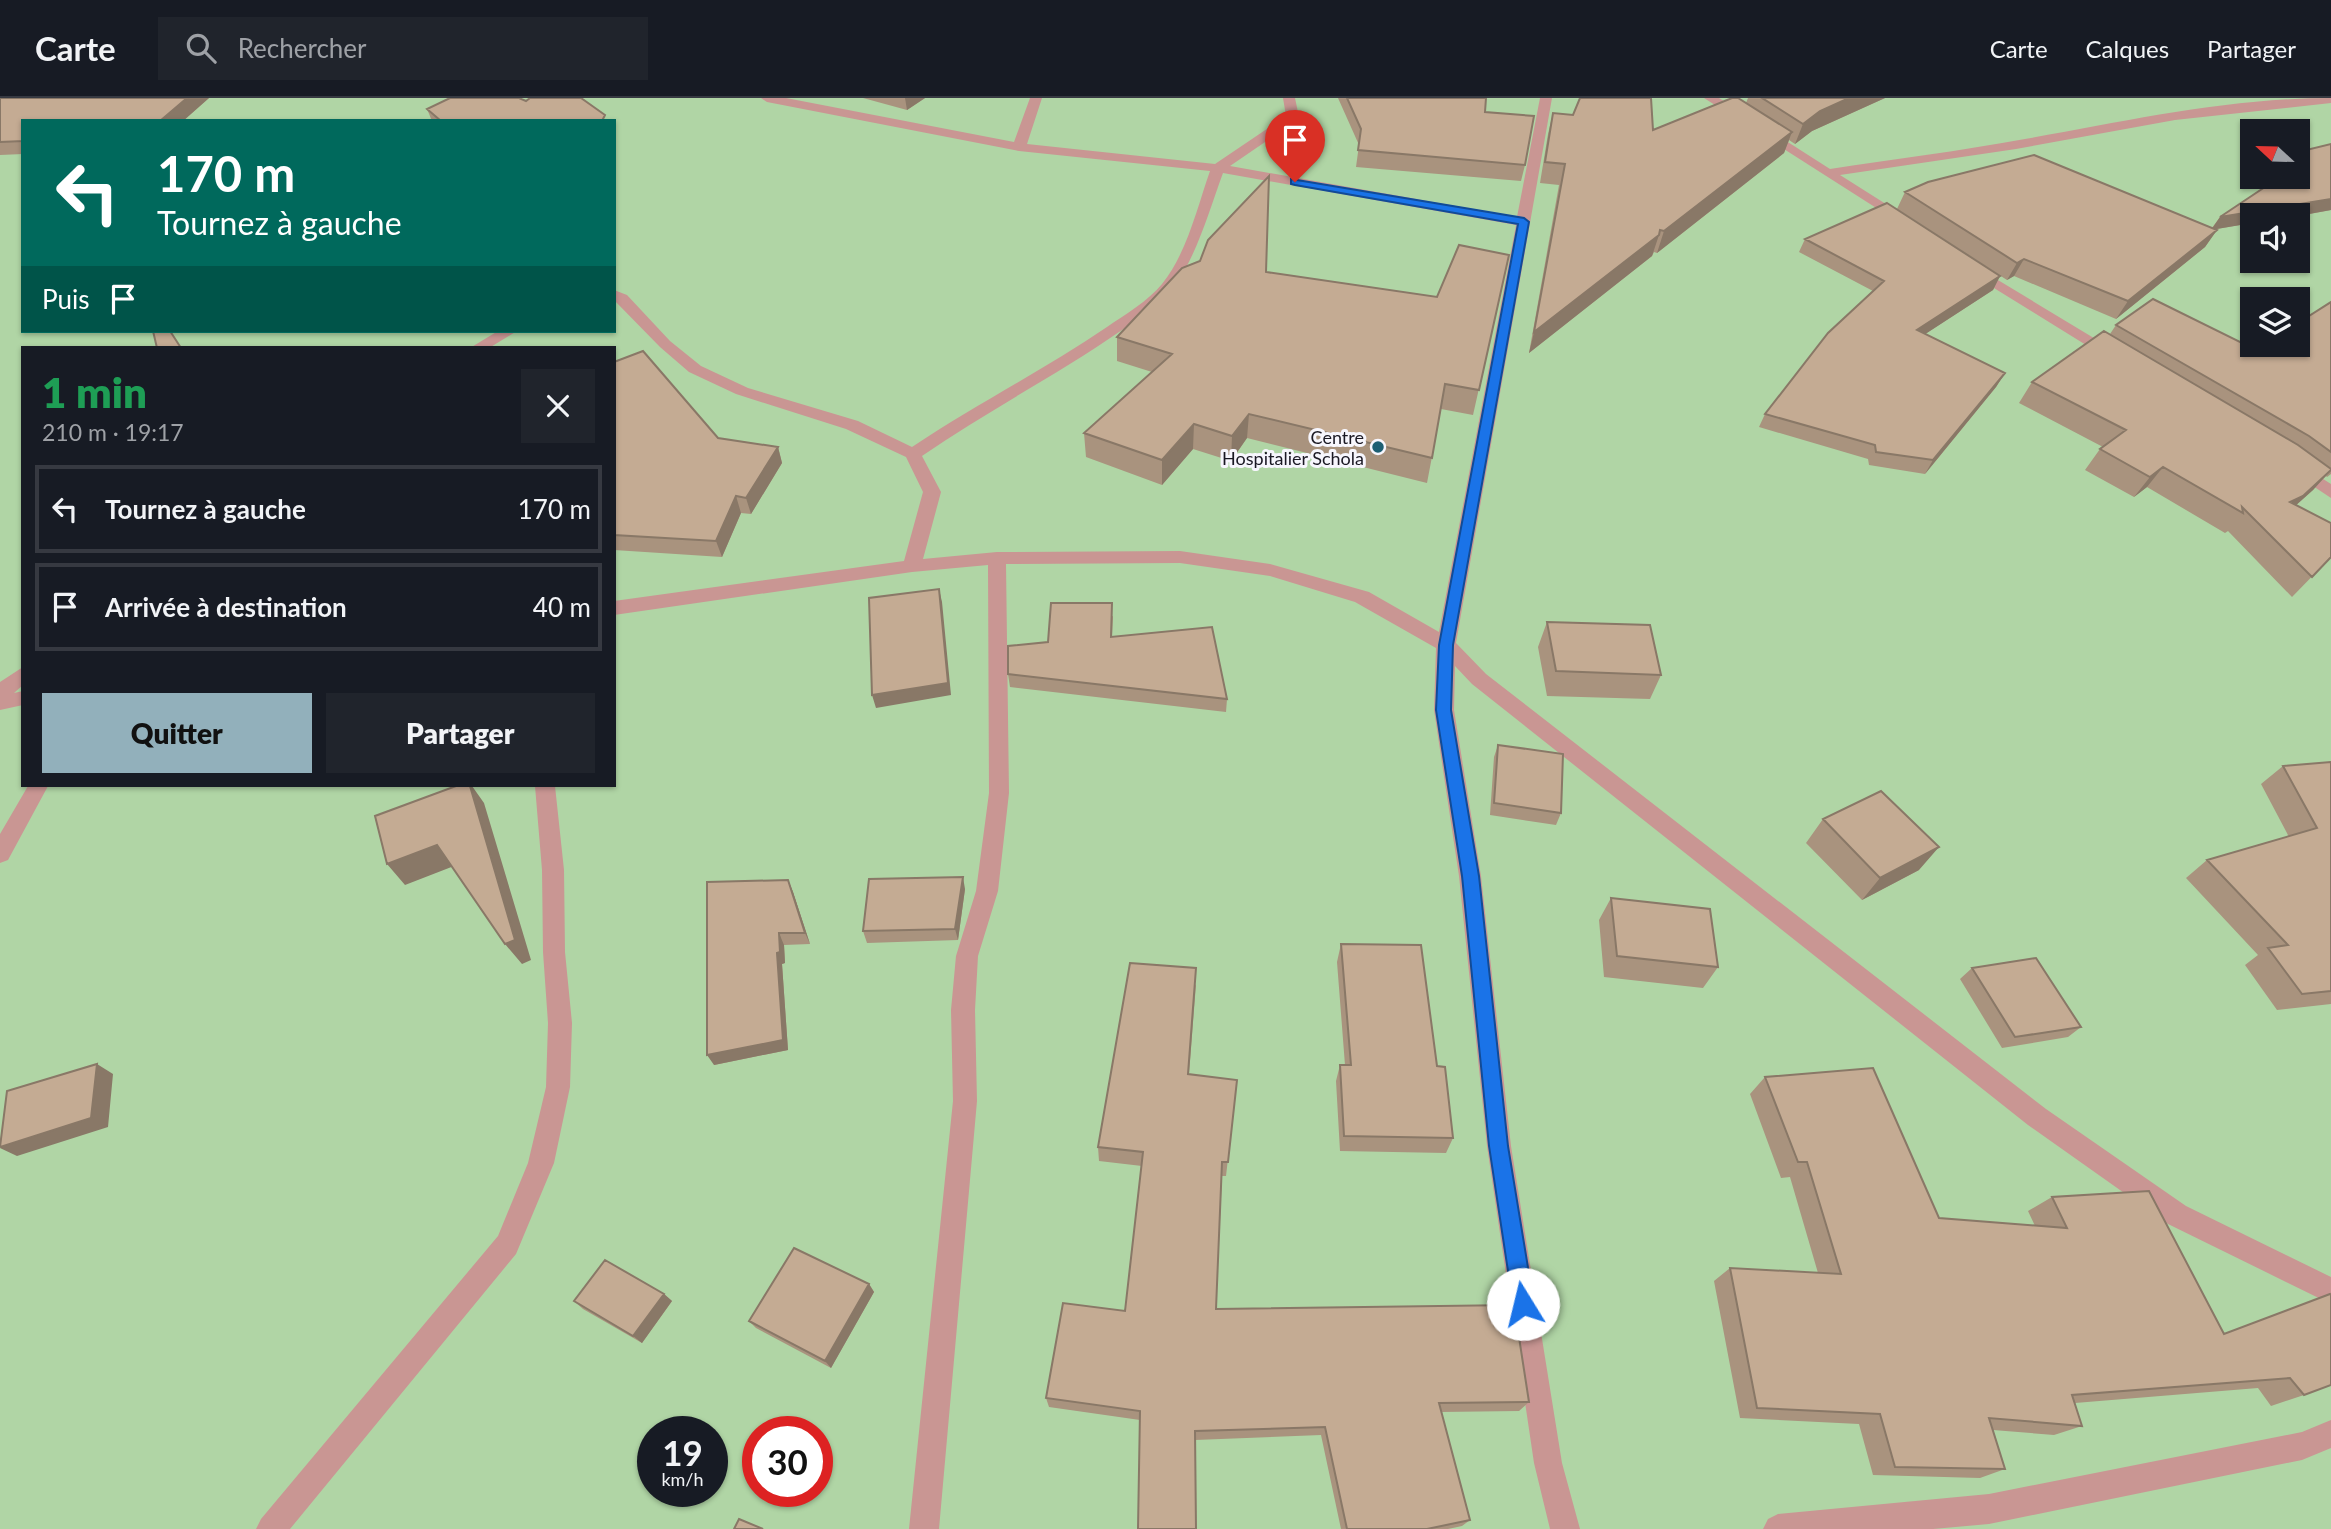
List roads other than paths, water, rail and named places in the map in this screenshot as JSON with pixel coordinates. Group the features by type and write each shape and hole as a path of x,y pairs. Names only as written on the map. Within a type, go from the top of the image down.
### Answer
{"street":[{"path":"767,98 1019,147 1219,168 1524,222"},
{"path":"1019,147 1036,98"},
{"path":"913,454 963,420 1085,349 1143,309 1168,286 1191,244 1219,168 1293,117 1289,98"},
{"path":"1546,98 1446,645 1444,710 1470,876 1499,1146 1548,1463 1565,1529"},
{"path":"1710,98 1914,229"},
{"path":"1827,173 2016,145 2175,116 2331,99"},
{"path":"1960,260 2131,366"},
{"path":"616,296 622,298 665,344 695,369 742,391 852,425 913,454 932,492 912,566"},
{"path":"482,346 505,333"},
{"path":"2287,460 2331,492"},
{"path":"616,608 912,566 998,558 1180,557 1270,570 1362,597 1446,645 1479,679 2037,1117 2177,1215 2331,1291"},
{"path":"924,1529 965,1101 963,1010 967,956 988,891 999,793 996,675 998,558"},
{"path":"0,693 21,676"},
{"path":"0,703 21,698"},
{"path":"0,854 37,787"},
{"path":"271,1529 507,1245 541,1163 558,1087 560,1023 545,787"},
{"path":"1778,1529 1989,1509 2302,1446 2331,1434"}],"place":[{"name":"Centre Hospitalier Schola","path":"1378,447"}]}
